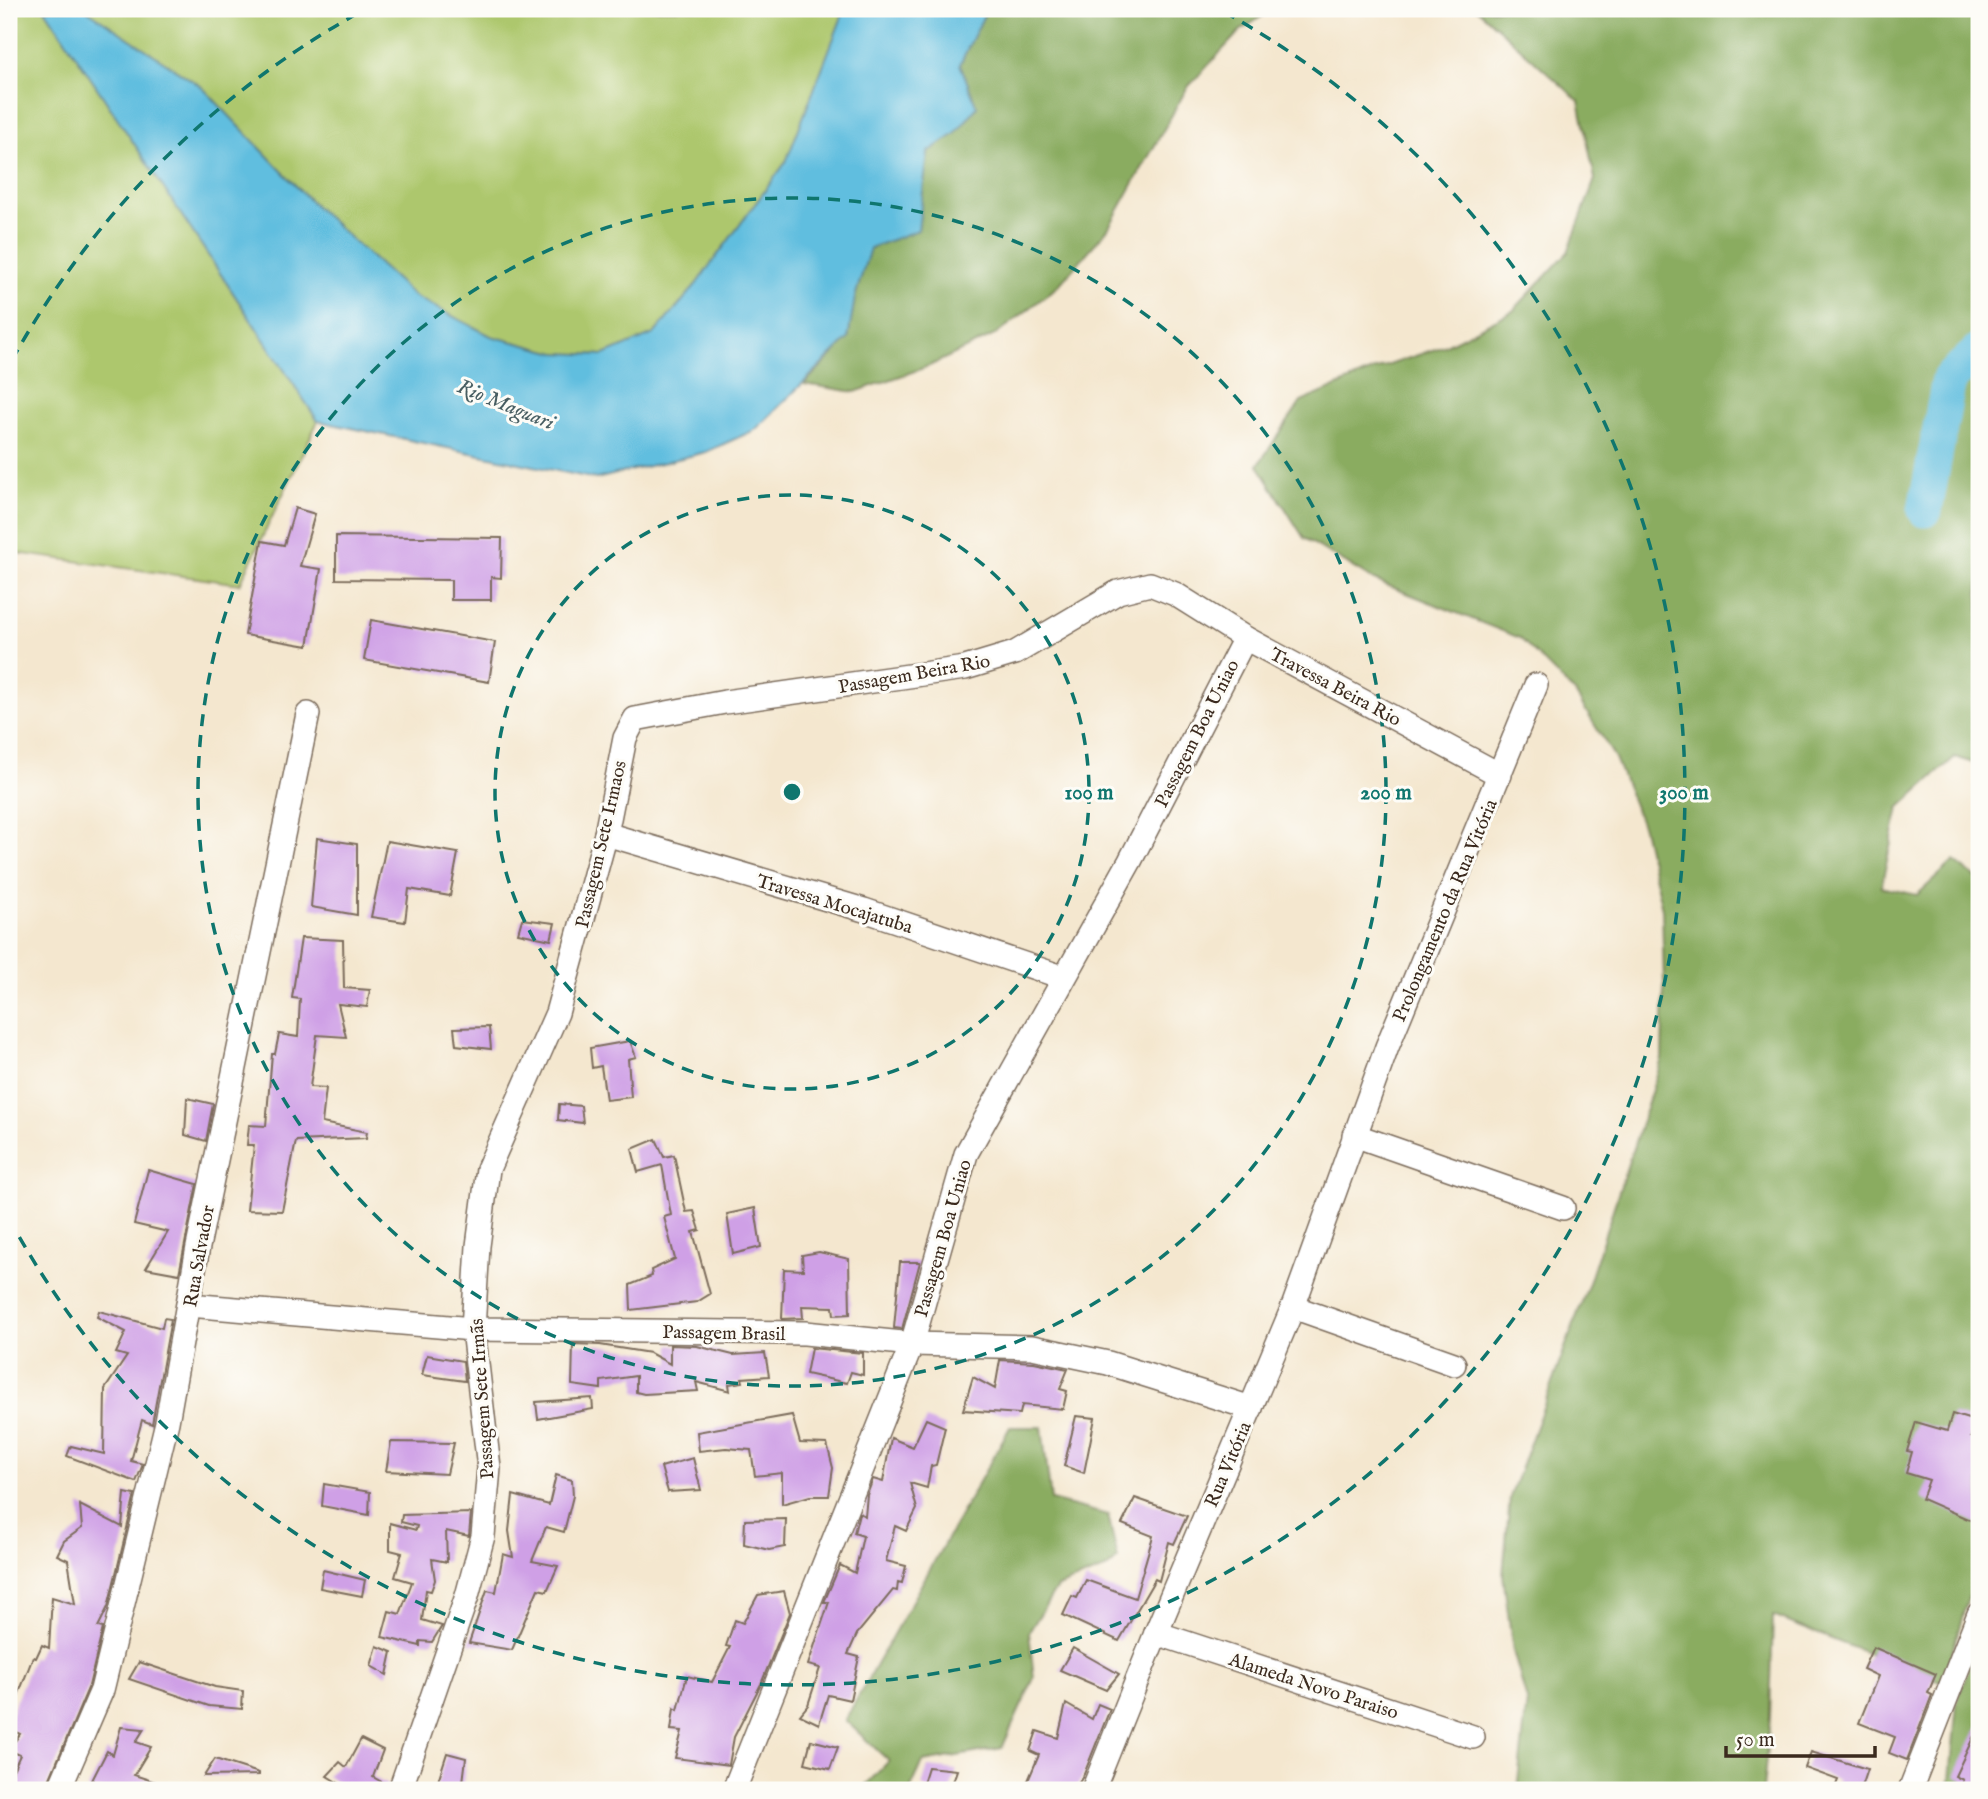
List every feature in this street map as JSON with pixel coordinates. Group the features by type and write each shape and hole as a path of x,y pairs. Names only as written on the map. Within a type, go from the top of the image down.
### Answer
{"street":[{"name":"Passagem Beira Rio","path":"635,719 725,702 965,667 1016,653 1133,586 1150,584 1175,594"},
{"name":"Travessa Beira Rio","path":"1175,594 1245,638 1500,775"},
{"name":"Passagem Boa Uniao","path":"734,1790 912,1344 966,1154 1062,977 1130,860 1245,638"},
{"name":"Prolongamento da Rua Vitória","path":"1354,1135 1536,685"},
{"name":"Rua Salvador","path":"59,1790 102,1690 163,1436 308,714"},
{"name":"Passagem Sete Irmaos","path":"569,970 606,834 625,738 635,719"},
{"name":"Travessa Mocajatuba","path":"606,834 864,910 1062,977"},
{"name":"Passagem Sete Irmãs","path":"400,1790 463,1608 483,1536 489,1468 473,1329 478,1246 488,1169 544,1047 569,970"},
{"path":"1354,1135 1563,1208"},
{"name":"Rua Vitória","path":"1093,1790 1293,1307 1354,1135"},
{"name":"Passagem Brasil","path":"189,1304 473,1329 805,1333 912,1344 1032,1347 1108,1363 1251,1408"},
{"path":"1293,1307 1454,1364"},
{"path":"1910,1790 1979,1614"},
{"name":"Alameda Novo Paraiso","path":"1156,1633 1473,1737"}],"green space":[{"path":"9,9 45,9 318,421 240,584 9,552"},
{"path":"85,9 845,9 786,162 692,290 654,334 604,355 556,353 491,336 415,297 316,207 202,87"},
{"path":"987,9 1273,9 1240,31 1187,88 1108,229 1058,286 997,334 929,366 855,392 804,384 848,339 855,297 870,248 918,230 928,152 955,134 977,107 960,64"},
{"path":"1477,9 1979,9 1979,765 1955,757 1899,808 1881,887 1917,895 1954,861 1979,880 1979,1560 1943,1683 1773,1616 1770,1717 1763,1790 1517,1790 1527,1701 1513,1651 1503,1575 1510,1497 1590,1280 1662,1059 1662,909 1643,828 1615,758 1575,693 1520,638 1374,580 1304,538 1258,465 1301,402 1372,371 1444,346 1513,311 1568,252 1595,179 1579,101"},
{"path":"1010,1427 1042,1427 1051,1500 1108,1515 1118,1559 1108,1568 1057,1587 1029,1632 1034,1678 1002,1748 923,1762 910,1790 861,1790 889,1761 845,1720"},
{"path":"1979,1639 1979,1790 1949,1790 1957,1702"}],"water":[{"name":"Rio Maguari","path":"45,9 85,9 202,87 316,207 415,297 491,336 556,353 604,355 654,334 692,290 786,162 845,9 987,9 960,64 977,107 955,134 928,152 918,230 870,248 855,297 848,339 755,430 706,452 596,479 318,421"}],"building":[{"path":"295,508 315,514 300,566 321,569 308,646 245,635 262,541 284,545"},
{"path":"336,536 502,538 501,578 491,577 491,600 451,600 451,580 336,579"},
{"path":"371,620 495,642 489,682 364,660"},
{"path":"317,838 357,844 357,915 311,907"},
{"path":"387,841 458,853 450,896 409,889 405,922 371,917"},
{"path":"522,919 555,923 551,940 518,933"},
{"path":"301,938 343,940 344,988 370,990 367,1007 338,1004 346,1037 317,1035 310,1087 326,1088 322,1123 367,1132 366,1138 296,1141 282,1211 247,1210 254,1145 247,1145 249,1125 266,1126 272,1054 275,1054 279,1034 298,1037 300,999 292,998"},
{"path":"489,1027 491,1049 456,1045 454,1028"},
{"path":"630,1041 636,1057 628,1059 631,1097 606,1100 601,1066 592,1068 590,1048"},
{"path":"187,1098 213,1104 206,1141 185,1135"},
{"path":"559,1104 581,1106 583,1123 558,1120"},
{"path":"656,1139 664,1157 674,1155 686,1212 694,1211 700,1230 693,1232 710,1294 697,1302 631,1310 630,1285 652,1276 651,1270 675,1259 664,1217 671,1215 662,1165 638,1172 632,1149"},
{"path":"148,1170 197,1184 179,1274 146,1268 168,1232 134,1224"},
{"path":"755,1208 761,1247 733,1254 727,1214"},
{"path":"819,1252 849,1259 850,1314 834,1315 833,1307 802,1306 803,1318 782,1319 784,1269 803,1270 802,1255"},
{"path":"900,1262 920,1262 902,1329 894,1328"},
{"path":"99,1311 162,1328 164,1318 171,1319 152,1424 142,1420 131,1461 143,1464 136,1482 67,1456 71,1446 104,1454 105,1389 127,1356 116,1353 126,1332 97,1317"},
{"path":"573,1344 600,1345 650,1353 670,1364 670,1345 697,1346 733,1355 765,1353 769,1376 742,1378 743,1382 729,1384 730,1391 696,1382 698,1391 644,1394 636,1392 636,1376 601,1381 601,1389 572,1385"},
{"path":"811,1348 863,1353 863,1375 851,1372 847,1383 806,1374"},
{"path":"427,1355 463,1361 465,1381 422,1375"},
{"path":"1000,1360 1034,1362 1068,1369 1060,1389 1067,1391 1063,1409 1022,1405 1020,1414 963,1410 973,1377 995,1389"},
{"path":"592,1398 593,1409 538,1419 536,1402"},
{"path":"1952,1414 1975,1421 1971,1437 1979,1439 1979,1524 1922,1499 1929,1480 1906,1473 1912,1452 1907,1451 1916,1422 1947,1431"},
{"path":"792,1415 800,1443 827,1444 833,1468 829,1496 810,1496 782,1504 782,1473 755,1476 751,1450 726,1448 699,1451 697,1432"},
{"path":"1076,1416 1095,1418 1084,1473 1064,1466"},
{"path":"926,1419 945,1427 936,1465 931,1466 927,1488 910,1483 917,1509 906,1531 895,1526 886,1561 906,1566 902,1583 898,1582 897,1591 893,1590 857,1634 848,1654 859,1657 850,1700 828,1695 819,1724 800,1715 808,1705 820,1668 808,1665 829,1602 824,1602 840,1565 855,1573 863,1536 854,1533 859,1513 865,1516 867,1495 873,1479 883,1482 891,1438 913,1447"},
{"path":"391,1442 454,1443 447,1474 386,1471"},
{"path":"693,1458 701,1490 668,1492 661,1467"},
{"path":"556,1475 572,1480 573,1496 564,1532 546,1527 532,1561 558,1566 547,1591 538,1589 512,1650 469,1643 487,1590 496,1592 503,1554 513,1557 509,1531 513,1495 549,1505"},
{"path":"324,1484 370,1492 369,1515 322,1506"},
{"path":"125,1493 135,1495 108,1607 98,1627 103,1628 89,1686 45,1790 9,1790 9,1779 20,1755 9,1750 20,1734 9,1729 9,1719 33,1657 36,1658 42,1645 49,1648 52,1597 75,1604 68,1560 57,1555 64,1541 82,1528 80,1505 122,1527"},
{"path":"1135,1498 1187,1516 1174,1544 1169,1542 1159,1581 1155,1579 1119,1641 1063,1615 1072,1596 1077,1598 1086,1580 1135,1598 1153,1536 1122,1524"},
{"path":"471,1513 469,1536 446,1531 447,1562 432,1559 435,1580 431,1591 426,1590 422,1620 442,1626 432,1642 420,1641 420,1646 382,1637 389,1611 400,1614 412,1582 395,1577 402,1553 390,1550 390,1523 416,1530 417,1526 401,1522 402,1515"},
{"path":"786,1519 785,1547 769,1550 744,1544 745,1520"},
{"path":"323,1570 365,1580 362,1596 320,1588"},
{"path":"784,1591 790,1613 761,1684 734,1737 729,1765 675,1758 682,1731 671,1730 674,1708 678,1710 687,1676 712,1682 730,1647 726,1646 735,1620 743,1623 758,1595"},
{"path":"377,1646 392,1652 387,1675 371,1666"},
{"path":"1873,1647 1936,1674 1928,1693 1932,1695 1907,1760 1889,1753 1895,1737 1859,1723 1878,1676 1863,1669"},
{"path":"1073,1648 1119,1674 1106,1690 1060,1670"},
{"path":"139,1662 215,1687 243,1691 242,1709 209,1706 129,1679"},
{"path":"1066,1704 1092,1719 1098,1704 1110,1709 1084,1774 1075,1790 1024,1790 1039,1755 1030,1751 1037,1731 1058,1738"},
{"path":"1979,1725 1979,1790 1959,1790 1963,1780 1955,1776"},
{"path":"121,1727 144,1729 136,1742 151,1747 134,1775 171,1787 170,1790 87,1790 107,1751 113,1755"},
{"path":"361,1739 383,1750 373,1777 387,1785 386,1790 350,1790 327,1776 340,1762 346,1767"},
{"path":"811,1740 838,1747 830,1769 805,1763"},
{"path":"1811,1752 1867,1769 1860,1790 1834,1790 1838,1780 1805,1768"},
{"path":"447,1753 466,1758 462,1790 435,1790"},
{"path":"215,1759 259,1773 259,1775 204,1776"},
{"path":"928,1767 957,1770 950,1790 930,1790 922,1786"}],"waterway":[{"path":"1925,510 1949,379 1979,351"}]}
